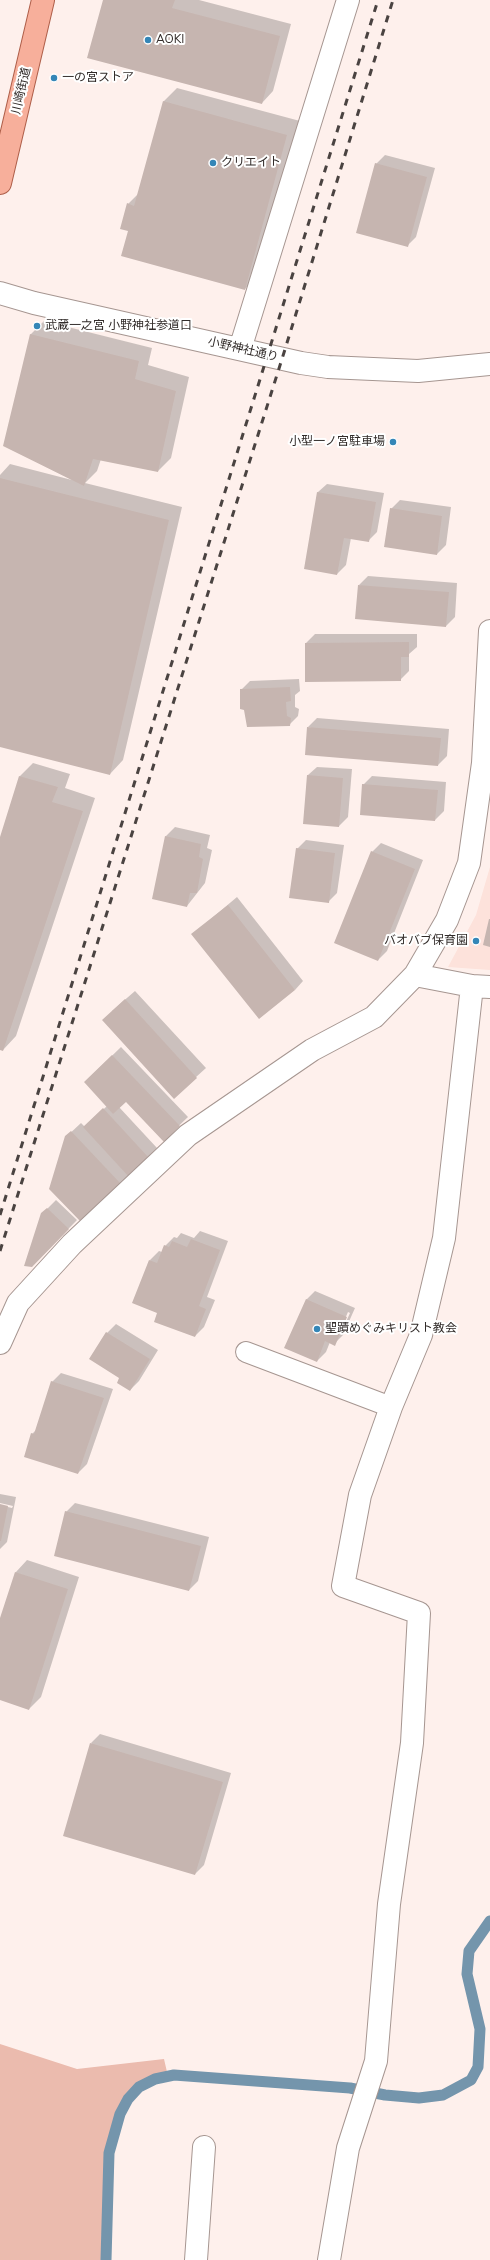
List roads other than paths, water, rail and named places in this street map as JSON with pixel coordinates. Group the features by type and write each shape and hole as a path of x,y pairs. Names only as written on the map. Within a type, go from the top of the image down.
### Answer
{"main road":[{"name":"川崎街道","path":"0,183 43,0"}],"street":[{"path":"240,349 348,0"},
{"name":"小野神社通り","path":"0,293 282,359 328,366 418,371 490,364"},
{"path":"0,1343 18,1303 72,1244 188,1135 312,1050 374,1017 415,975 446,920 469,863 483,763 490,631"},
{"path":"329,2260 348,2148 376,2061 389,1904 412,1743 419,1613 343,1586 360,1495 391,1407 421,1335 444,1238 481,987 415,975"},
{"path":"196,2260 204,2147"}],"lane":[{"path":"246,1352 391,1407"}],"waterway":[{"path":"106,2260 109,2153 120,2114 128,2099 139,2087 155,2079 174,2075 350,2088 385,2095 419,2098 443,2095 471,2080 478,2067 480,2029 467,1974 469,1951 490,1921"}],"railway":[{"path":"0,1215 378,0"},
{"path":"0,1251 282,359 393,0"}],"place":[{"name":"AOKI","path":"148,40"},
{"name":"一の宮ストア","path":"54,78"},
{"name":"クリエイト","path":"213,163"},
{"name":"武蔵一之宮 小野神社参道口","path":"37,326"},
{"name":"小型一ノ宮駐車場","path":"393,442"},
{"name":"バオバブ保育園","path":"476,941"},
{"name":"聖蹟めぐみキリスト教会","path":"317,1329"}]}
